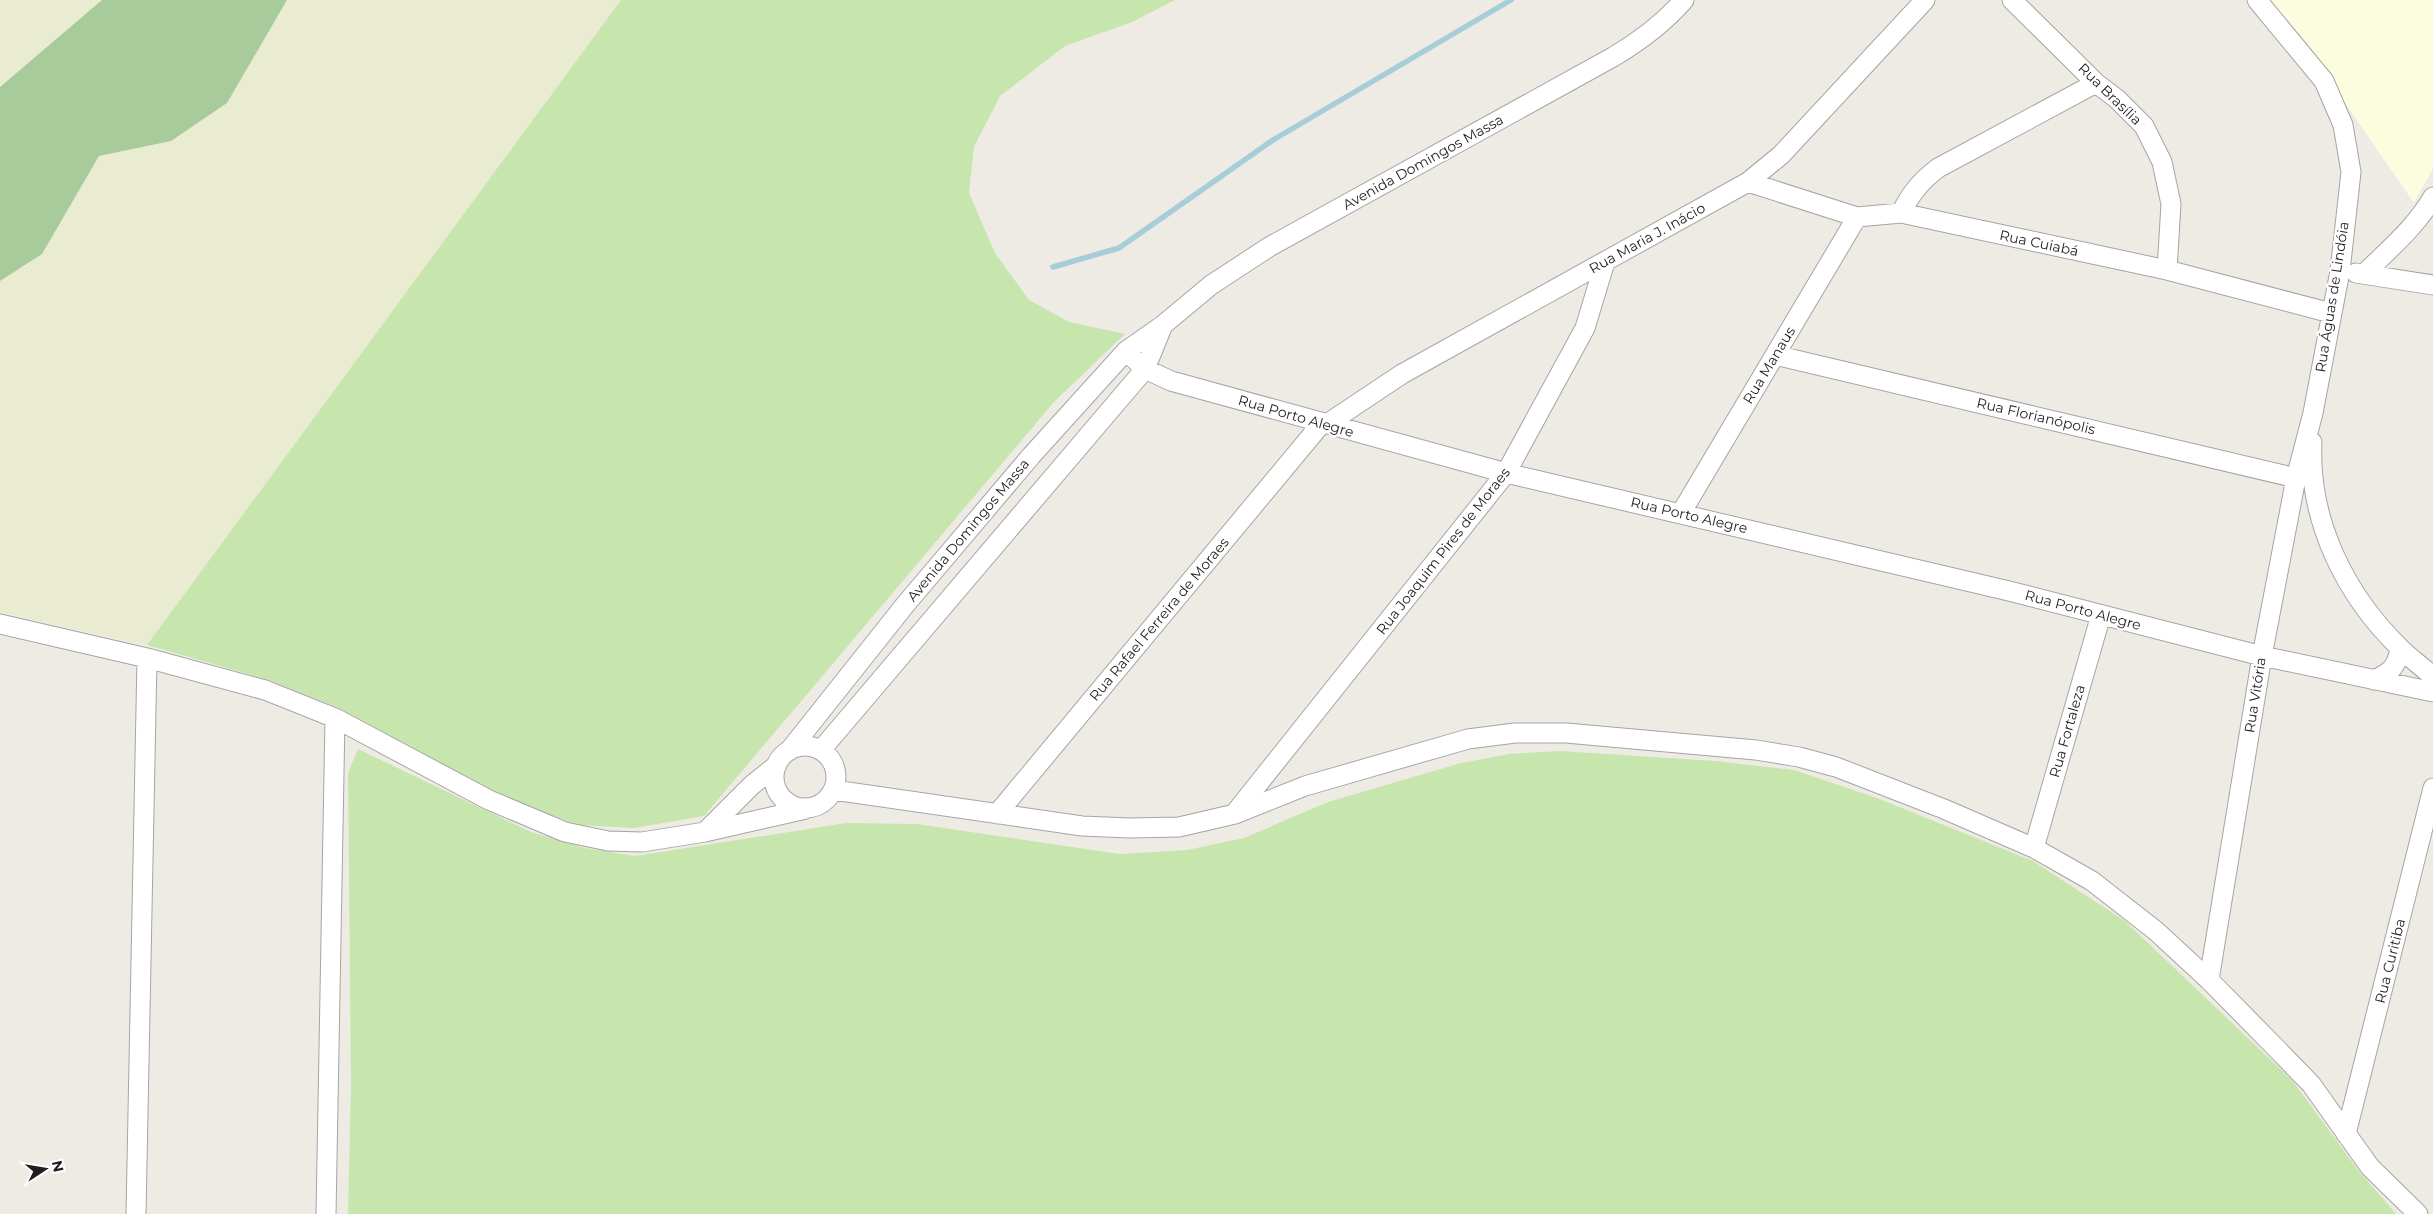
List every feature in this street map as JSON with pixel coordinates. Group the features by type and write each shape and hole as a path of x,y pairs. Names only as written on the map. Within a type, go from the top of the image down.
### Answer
{"street":[{"name":"Avenida Domingos Massa","path":"705,832 752,784 783,758 911,597 1030,456 1126,351 1163,326 1211,285 1269,247 1640,41 1667,20 1684,0"},
{"name":"Rua Maria J. Inácio","path":"1324,424 1402,374 1748,182 1781,155 1925,0"},
{"name":"Rua Brasília","path":"2012,0 2096,83 2117,99 2144,126 2162,162 2171,204 2167,270"},
{"name":"Rua Águas de Lindóia","path":"2257,0 2324,81 2343,125 2351,172 2340,271 2313,413"},
{"path":"1901,212 1910,195 1921,182 1938,168 2096,83"},
{"name":"Rua Cuiabá","path":"1748,182 1857,217 1901,212 2167,270 2331,313"},
{"path":"2364,274 2407,231 2426,209 2433,197"},
{"name":"Rua Manaus","path":"1681,513 1857,217"},
{"name":"Rua Joaquim Pires de Moraes","path":"1234,814 1506,473 1585,328 1605,262"},
{"path":"2340,271 2433,284"},
{"name":"Avenida Domingos Massa","path":"821,750 1145,369 1163,326"},
{"name":"Rua Porto Alegre","path":"1126,351 1145,369 1171,381 1506,473 2009,591 2262,656 2433,692"},
{"name":"Rua Florianópolis","path":"1775,355 2296,478"},
{"path":"2313,413 2311,455 2316,497 2326,538 2342,573 2368,611 2400,648 2433,677"},
{"name":"Rua Vitória","path":"2209,980 2262,656 2296,478 2313,413"},
{"name":"Rua Rafael Ferreira de Moraes","path":"997,814 1324,424"},
{"name":"Rua Fortaleza","path":"2034,848 2101,615"},
{"path":"0,624 147,658 265,690 335,718 490,800 565,832 608,841 642,842 705,832 806,809 822,803 834,790 836,772 828,756 821,750 799,747 783,758 774,777 780,794 794,806 806,809"},
{"path":"2374,680 2390,673 2397,663 2400,648"},
{"path":"136,1214 147,658"},
{"path":"326,1214 335,718"},
{"path":"834,790 1082,826 1130,828 1179,827 1234,814 1304,786 1468,739 1515,733 1566,733 1756,750 1798,757 1836,767 1944,809 2034,848 2092,882 2156,931 2209,980 2311,1084 2370,1168 2418,1214"},
{"name":"Rua Curitiba","path":"2346,1134 2433,788"}],"shaded area":[{"path":"0,0 102,0 0,87"},
{"path":"287,0 621,0 147,645 0,612 0,281 42,254 99,156 171,141 227,103"},
{"path":"2270,0 2433,0 2433,168 2414,203 2289,22"}],"green space":[{"path":"102,0 287,0 227,103 171,141 99,156 42,254 0,281 0,87"},
{"path":"621,0 1175,0 1132,22 1065,46 1000,96 974,147 969,193 995,253 1029,300 1069,322 1125,334 1054,402 704,816 634,828 579,825 512,801 337,707 269,680 147,645"},
{"path":"358,749 531,832 585,848 635,856 846,823 917,824 1119,854 1187,850 1244,838 1328,802 1461,763 1509,754 1560,751 1716,761 1794,770 1877,798 2033,861 2125,921 2292,1080 2358,1170 2396,1214 348,1214 351,1086 348,773"}],"waterway":[{"path":"1053,267 1119,248 1273,140 1511,0"}]}
